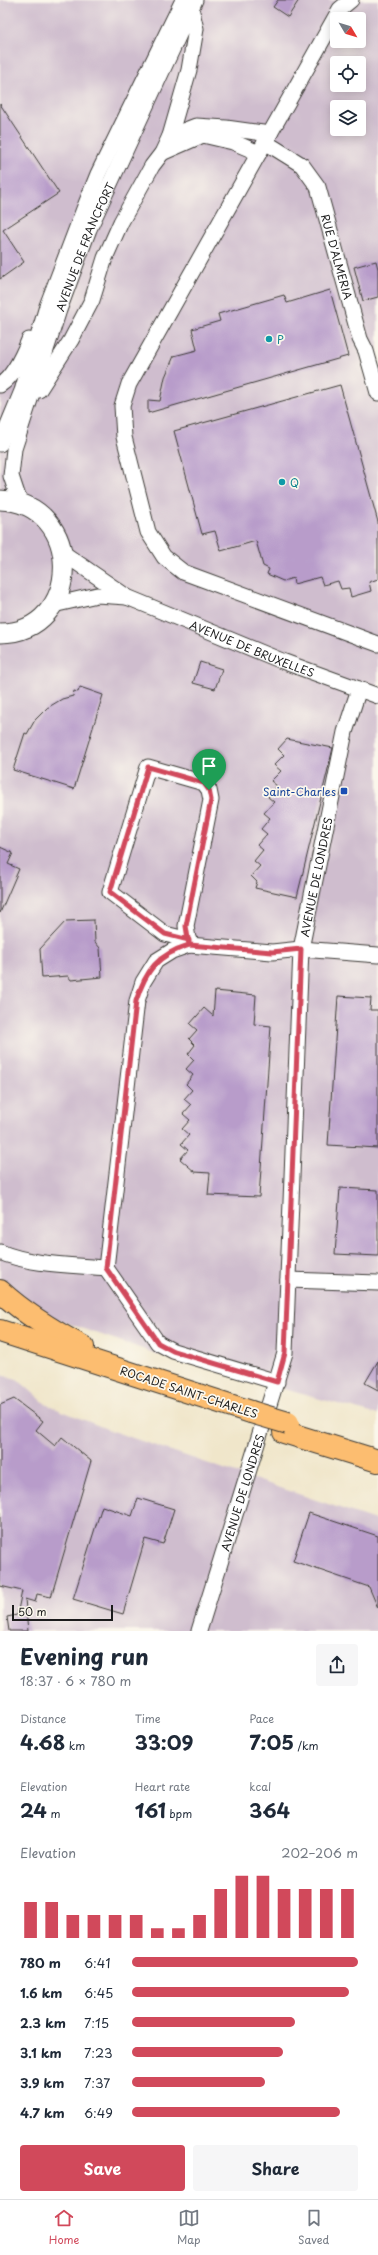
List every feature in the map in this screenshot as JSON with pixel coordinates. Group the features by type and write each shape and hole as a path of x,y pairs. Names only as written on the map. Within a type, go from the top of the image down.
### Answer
{"main road":[{"path":"0,1291 16,1306 49,1329 86,1349 220,1401"},
{"name":"ROCADE SAINT-CHARLES","path":"0,1331 220,1401 250,1416"},
{"name":"ROCADE SAINT-CHARLES","path":"0,1346 250,1416 378,1461"},
{"name":"ROCADE SAINT-CHARLES","path":"286,1428 378,1451"}],"street":[{"path":"351,0 340,9 129,384 122,406 124,437 148,532 164,557 183,572 378,644"},
{"path":"30,403 71,340 92,300 105,258 121,222 152,166 162,153 170,136 189,70 195,36 196,29 190,3"},
{"name":"AVENUE DE FRANCFORT","path":"0,444 22,391 47,306 98,174 190,3"},
{"name":"AVENUE DE FRANCFORT","path":"20,503 11,476 14,449 59,310 89,229 190,3"},
{"path":"170,136 196,126 226,128 265,143"},
{"path":"162,153 203,135 233,142 265,143"},
{"name":"RUE D'ALMERIA","path":"265,143 302,165 318,187 360,339 372,350 371,366 378,394"},
{"path":"0,385 7,381 24,352 55,271 84,209"},
{"path":"0,500 20,503 35,511 48,522 58,537 63,553 65,571 61,589 53,605 40,618 24,628 0,633"},
{"name":"AVENUE DE BRUXELLES","path":"63,553 127,597 282,661 378,696"},
{"name":"AVENUE DE BRUXELLES","path":"53,605 81,597 97,595 127,597"},
{"name":"AVENUE DE LONDRES","path":"199,1631 285,1353 301,949 344,732 359,689"},
{"path":"189,942 186,926 211,800 209,790 204,783 148,767 110,892 165,934 189,942 272,952 301,949 378,955"},
{"path":"189,942 156,961 143,982 136,1001 106,1268 158,1343 173,1351 277,1382"},
{"path":"0,1252 8,1255 47,1262 106,1268"},
{"path":"288,1280 378,1283"}],"shaded area":[{"name":"Saint-Charles","path":"0,0 378,0 378,1415 157,1354 0,1300"},
{"path":"0,1375 17,1379 47,1405 112,1431 378,1521 378,1631 0,1631"}],"building":[{"path":"278,0 299,0 288,17 273,7"},
{"path":"0,104 59,193 3,230 24,262 0,279"},
{"path":"376,261 378,269 378,297 363,301 354,267"},
{"name":"P","path":"330,290 348,356 148,413 148,400 160,401 165,377 174,356 197,350 192,329 220,321 218,314 284,295 287,303"},
{"name":"Q","path":"340,385 378,522 378,579 369,582 371,591 351,597 349,588 341,589 338,581 323,585 320,577 294,584 293,578 283,581 267,574 269,569 263,566 256,541 221,551 215,531 202,534 174,431"},
{"path":"200,662 222,669 215,689 193,683"},
{"path":"80,687 103,695 74,789 13,770 25,733 27,734 35,720 47,708 62,699 73,696 74,691 78,692"},
{"path":"287,739 333,748 297,897 255,888 257,882 251,876 260,866 254,861 263,850 257,845 267,834 261,829 270,818 264,813 274,802 268,797 277,786 271,781 281,771 274,765 284,755 278,749"},
{"path":"0,847 13,853 8,864 19,869 0,913"},
{"path":"94,920 95,942 100,948 102,977 71,980 68,976 42,978 40,949 66,921"},
{"path":"215,991 256,995 254,1024 271,1026 259,1197 208,1195 210,1173 195,1172 180,1159 188,1150 181,1144 189,1135 182,1129 190,1120 183,1114 191,1105 184,1099 192,1090 186,1084 193,1075 186,1069 194,1060 188,1054 195,1045 189,1039 197,1030 190,1024 204,1008 213,1016"},
{"path":"338,996 371,998 370,1010 378,1010 378,1148 328,1145"},
{"path":"340,1188 378,1190 378,1256 335,1254"},
{"path":"378,1361 378,1390 365,1383"},
{"path":"14,1399 43,1421 36,1430 55,1446 62,1437 91,1461 51,1597 37,1594 35,1602 25,1599 28,1631 9,1631 7,1617 17,1615 22,1591 0,1586 0,1405"},
{"path":"138,1498 174,1509 163,1544 145,1539 123,1614 73,1599 102,1506 132,1516"},
{"path":"309,1513 378,1536 378,1608 369,1587 293,1561"}],"place":[{"name":"P","path":"269,339"},
{"name":"Q","path":"282,482"},
{"name":"Saint-Charles","path":"344,791"}],"route":[{"path":"209,790 204,783 148,767 118,870 110,892 165,934 189,940 189,945 272,952 301,949 285,1353 277,1382 173,1351 158,1343 130,1305 106,1268 136,1001 143,982 156,961 172,951 189,945 189,940 186,926 211,800 209,790"}]}
